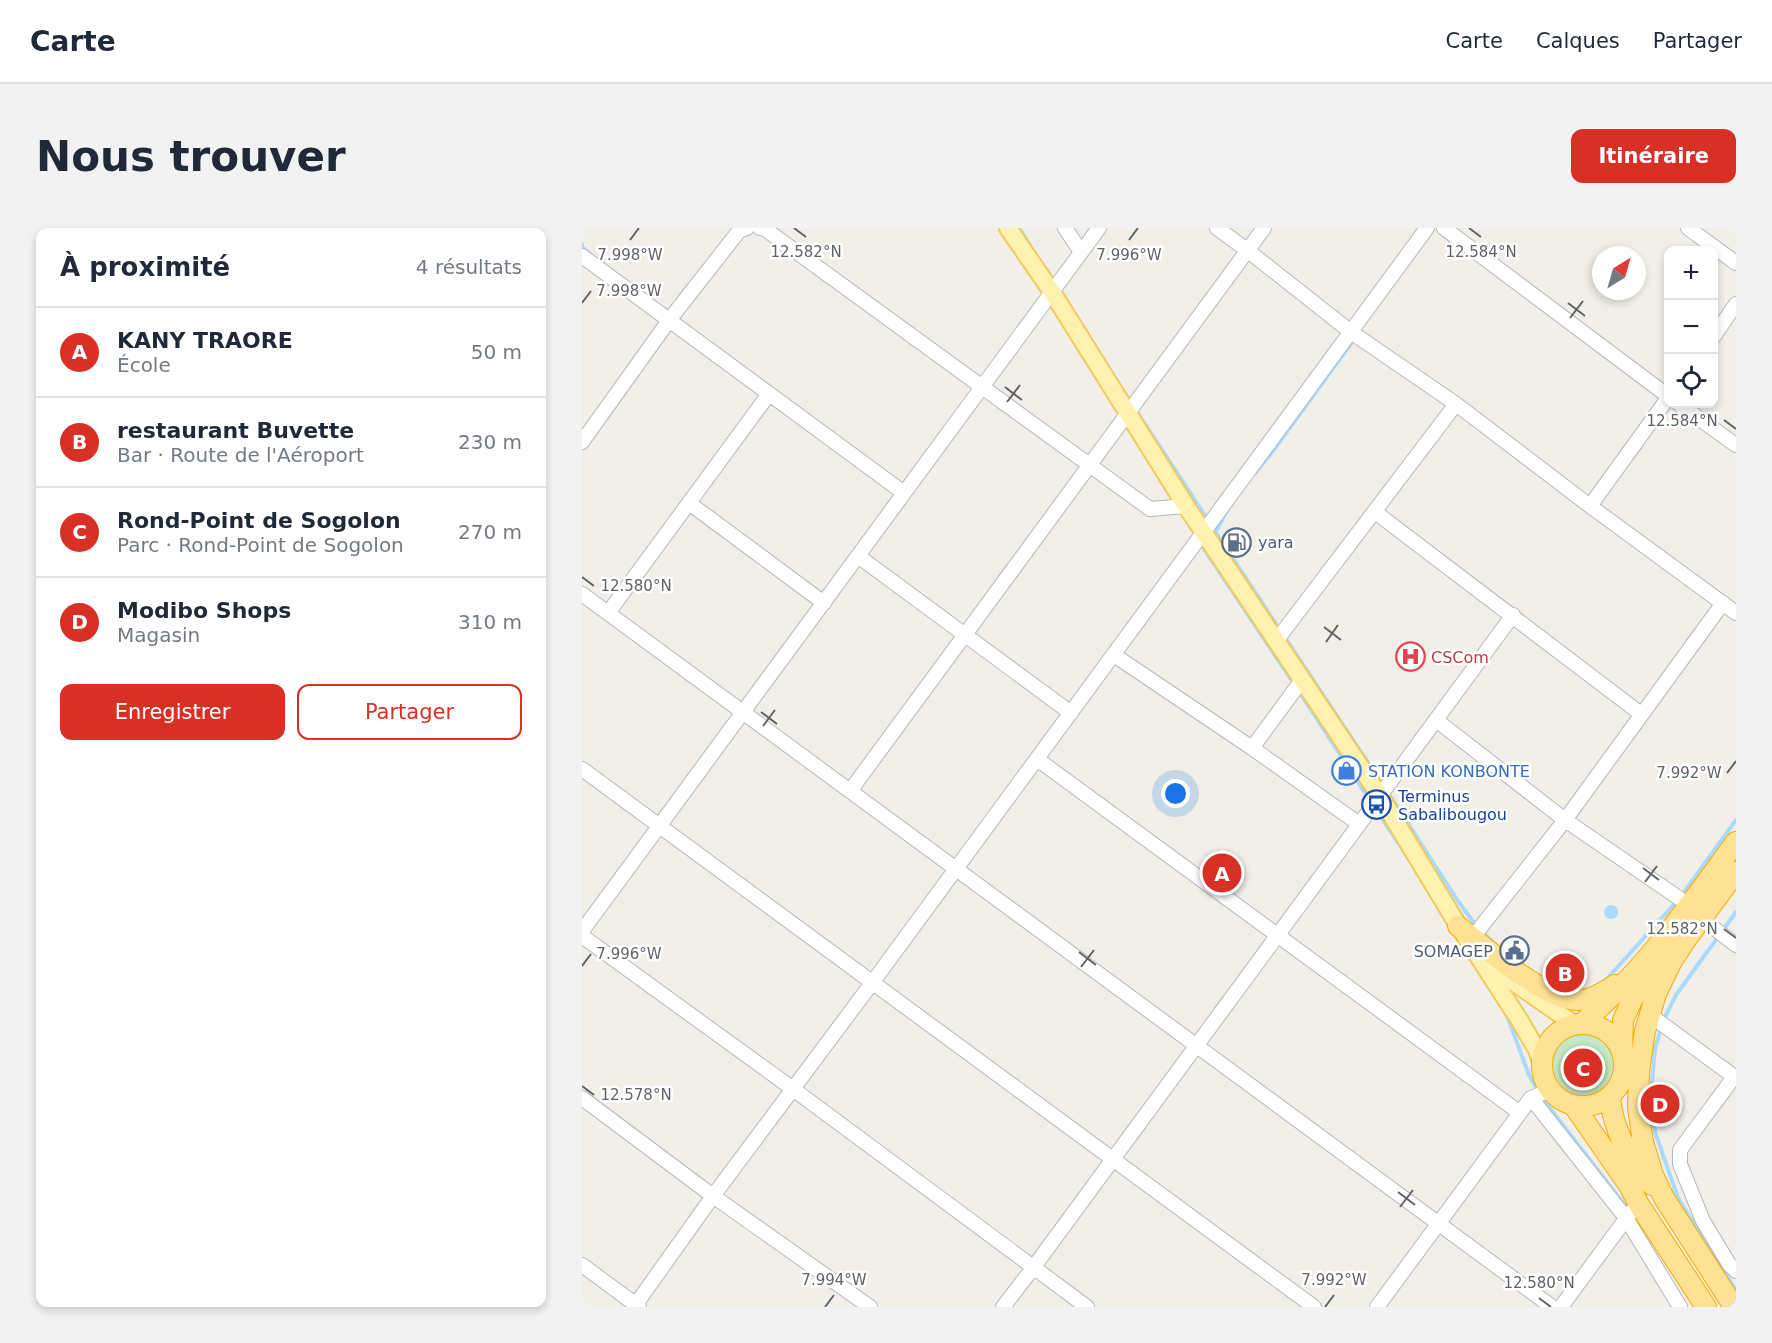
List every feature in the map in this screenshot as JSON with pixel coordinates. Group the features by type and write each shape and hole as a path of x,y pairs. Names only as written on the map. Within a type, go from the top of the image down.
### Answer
{"highway":[{"path":"1734,1307 1664,1198 1653,1175 1643,1142 1638,1107 1639,1071 1645,1031 1656,994 1672,961 1685,941 1695,912 1736,842"},
{"path":"1685,941 1649,977 1633,998 1623,1020 1622,1052 1625,1068 1620,1084 1610,1097 1587,1107 1574,1106 1560,1100 1550,1090 1543,1077 1541,1061 1551,1037 1562,1029 1578,1024 1611,999 1736,872"},
{"path":"1467,935 1533,983 1564,999 1579,1001 1596,997 1631,977"},
{"path":"1578,1024 1599,1027 1614,1037 1622,1052"},
{"path":"1610,1097 1612,1114 1621,1141 1636,1167 1664,1198"},
{"path":"1574,1106 1630,1187 1632,1210 1706,1307"}],"main road":[{"path":"1008,228 1052,292 1186,506 1380,796 1537,1050 1541,1061"},
{"path":"1481,960 1578,1024"}],"street":[{"path":"582,442 670,320 739,231 747,228"},
{"path":"760,228 765,229 983,386 1150,509 1186,506"},
{"path":"1065,228 1081,252"},
{"path":"1087,1307 582,934 1099,228"},
{"path":"1217,228 1351,332 1456,404 1736,613"},
{"path":"850,790 1264,228"},
{"path":"582,1265 636,1306 713,1196 956,870 1427,228"},
{"path":"1444,228 1664,394"},
{"path":"1688,228 1736,264"},
{"path":"582,256 904,493"},
{"path":"1718,329 1736,304"},
{"path":"608,613 769,394"},
{"path":"1590,506 1664,403"},
{"path":"1276,641 1456,404"},
{"path":"1684,408 1736,446"},
{"path":"689,503 824,603"},
{"path":"1375,512 1641,714"},
{"path":"858,556 1071,713"},
{"path":"582,594 1552,1307"},
{"path":"1467,935 1565,820 1723,603"},
{"path":"1003,1307 1513,615"},
{"path":"1114,655 1252,748 1359,825"},
{"path":"1252,748 1302,680"},
{"path":"1436,720 1565,820 1695,912 1736,945"},
{"path":"1037,759 1520,1113"},
{"path":"582,769 1314,1307"},
{"path":"1650,1015 1735,1077 1680,1150 1680,1164 1703,1221 1729,1264 1736,1271"},
{"path":"1377,1307 1531,1098 1550,1090"},
{"path":"582,1098 713,1196 870,1307"},
{"path":"1531,1098 1632,1210 1680,1307"},
{"path":"1561,1307 1632,1210"}],"green space":[{"path":"1577,1034 1589,1034 1606,1043 1613,1054 1615,1066 1613,1078 1606,1089 1589,1098 1577,1098 1565,1093 1556,1084 1551,1072 1551,1060 1556,1048 1565,1039"}],"water":[{"path":"1608,905 1614,905 1618,912 1614,919 1608,919 1604,915 1604,909"}],"waterway":[{"path":"1019,228 1030,245"},
{"path":"582,244 582,247 590,254"},
{"path":"1256,472 1355,338"},
{"path":"1126,395 1208,520"},
{"path":"1213,537 1228,509"},
{"path":"1215,531 1280,630"},
{"path":"1206,544 1202,546 1294,684"},
{"path":"1284,636 1383,785"},
{"path":"1298,690 1371,802"},
{"path":"1387,791 1458,901 1477,927 1497,946"},
{"path":"1375,808 1414,867"},
{"path":"1682,895 1736,820"},
{"path":"1606,980 1677,901"},
{"path":"1663,1021 1676,995 1736,912"},
{"path":"1506,1013 1529,1075 1542,1098 1644,1230"},
{"path":"1661,1028 1655,1049 1651,1093 1655,1132 1678,1198 1736,1291"}],"place":[{"name":"yara","path":"1237,542"},
{"name":"CSCom","path":"1410,657"},
{"name":"STATION KONBONTE","path":"1347,771"},
{"name":"Terminus Sabalibougou","path":"1377,805"},
{"name":"KANY TRAORE","path":"1222,873"},
{"name":"SOMAGEP","path":"1514,951"},
{"name":"restaurant Buvette","path":"1565,973"},
{"name":"Rond-Point de Sogolon","path":"1583,1068"},
{"name":"Modibo Shops","path":"1660,1104"}]}
